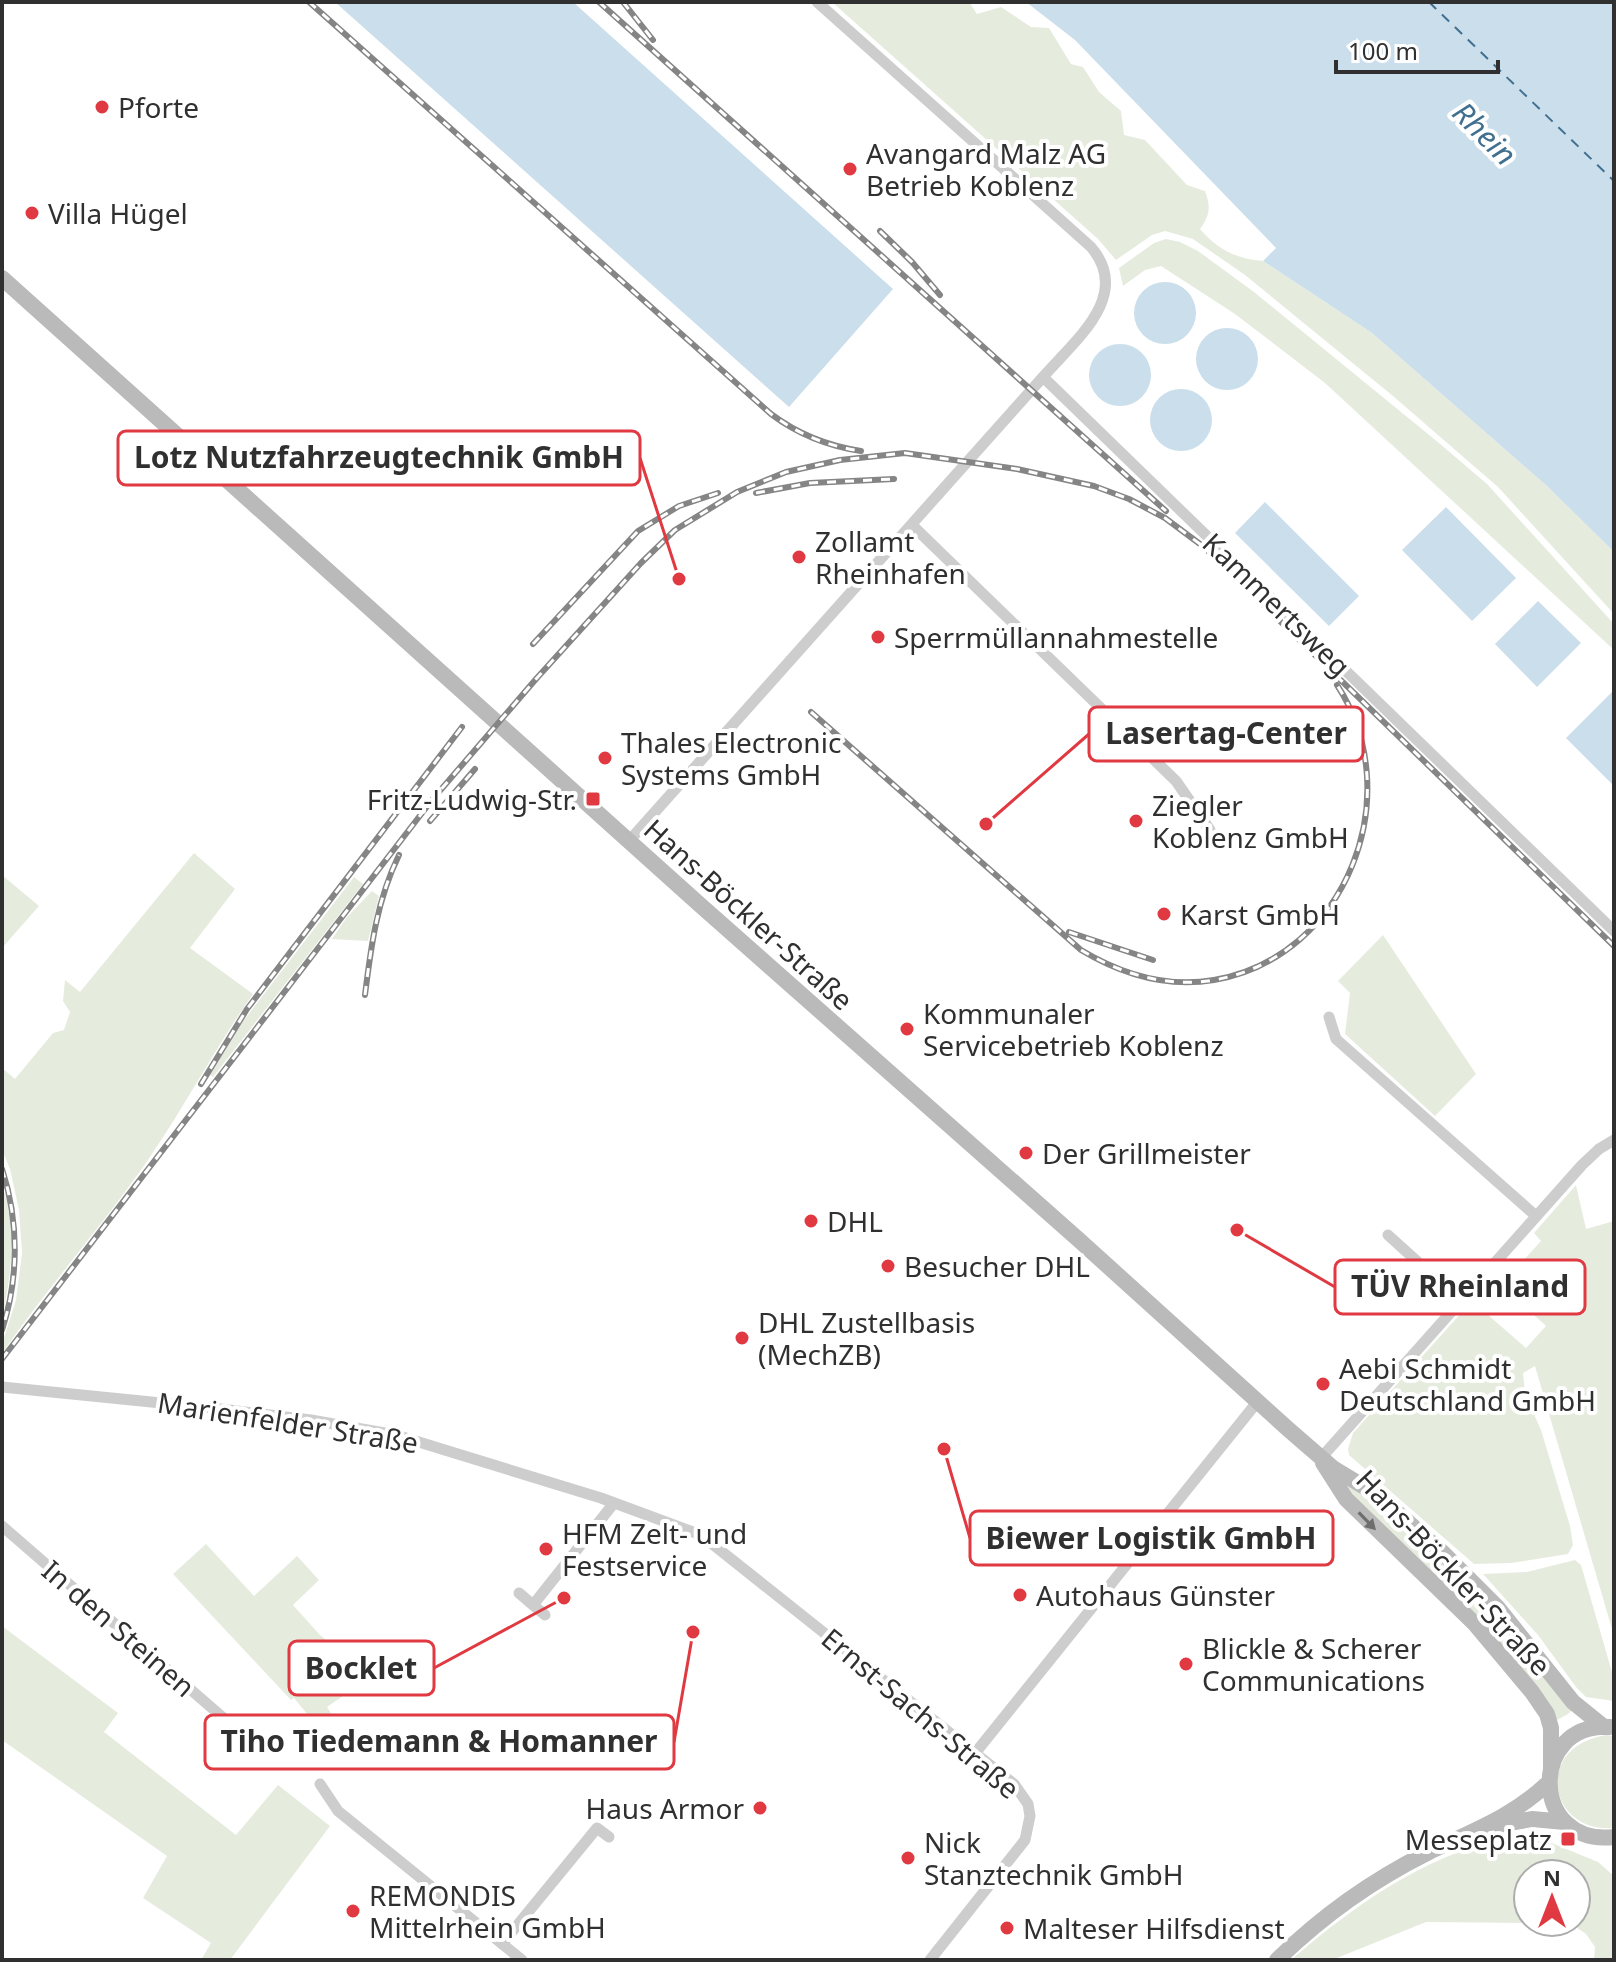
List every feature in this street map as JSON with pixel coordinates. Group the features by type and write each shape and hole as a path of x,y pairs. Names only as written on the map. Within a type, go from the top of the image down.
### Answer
{"main road":[{"name":"Hans-Böckler-Straße","path":"2,278 1321,1458 1376,1494 1462,1571 1507,1618 1573,1702 1609,1727"},
{"name":"Hans-Böckler-Straße","path":"1321,1458 1346,1499 1475,1624 1532,1692 1547,1714 1551,1728 1550,1775"},
{"path":"1277,1960 1327,1916 1370,1887 1426,1854 1522,1807 1550,1775 1560,1748 1570,1738 1590,1729 1609,1727"},
{"path":"1550,1775 1553,1804 1565,1822"},
{"path":"1482,1829 1532,1819 1565,1822 1590,1836 1614,1837"}],"street":[{"path":"629,841 1043,377 1096,315 1104,299 1106,270 1100,258 817,2"},
{"name":"Kammertsweg","path":"1043,377 1614,931"},
{"path":"912,525 1176,781 1210,830"},
{"path":"1329,1017 1336,1039 1536,1216"},
{"path":"1321,1458 1582,1165 1614,1140"},
{"path":"1388,1235 1461,1301"},
{"name":"Marienfelder Straße","path":"2,1387 221,1409 356,1427 433,1445 614,1503 701,1535"},
{"path":"976,1752 1258,1401"},
{"path":"533,1605 614,1503"},
{"name":"In den Steinen","path":"2,1526 273,1761"},
{"name":"Ernst-Sachs-Straße","path":"701,1535 976,1752 1022,1793 1030,1816 1029,1828 1016,1854 930,1960"},
{"path":"519,1593 545,1615"},
{"path":"320,1784 338,1811 522,1960"},
{"path":"502,1944 597,1828 609,1837"}],"shaded area":[{"path":"832,2 969,2 977,14 1001,7 1031,27 1049,28 1071,64 1083,67 1099,92 1121,111 1124,135 1145,140 1187,185 1205,191 1208,211 1200,229 1206,236 1236,255 1263,261 1372,333 1547,486 1614,552 1614,614 1498,487 1245,275 1193,239 1165,231 1152,235 1116,260 1098,239"},
{"path":"1166,239 1198,251 1254,292 1487,484 1614,624 1614,650 1325,383 1235,314 1161,266 1145,270 1123,286 1119,268 1154,243"},
{"path":"194,853 235,889 190,948 253,994 148,1160 3,1352 2,1344 16,1300 22,1253 19,1210 10,1169 2,1150 2,1068 15,1079 53,1033 64,1030 70,1012 63,1001 65,980 80,992"},
{"path":"2,875 39,906 2,948"},
{"path":"354,877 363,884 213,1077 210,1075 244,1020"},
{"path":"372,891 379,896 368,941 332,939 347,917"},
{"path":"1383,935 1476,1074 1435,1116 1345,1034 1350,993 1338,981"},
{"path":"2,1185 10,1217 11,1251 2,1317"},
{"path":"1576,1185 1586,1229 1614,1221 1612,1629 1535,1366 1523,1373 1525,1394 1541,1430 1570,1526 1573,1545 1568,1554 1511,1563 1474,1564 1349,1455 1348,1449 1353,1433 1472,1301 1526,1348 1546,1326 1501,1285 1541,1241 1534,1233"},
{"path":"1349,1481 1460,1575 1573,1709 1568,1714 1555,1721 1353,1502 1342,1484"},
{"path":"206,1544 254,1596 297,1556 319,1580 293,1605 320,1635 364,1672 346,1694 327,1707 334,1718 322,1732 294,1698 291,1700 173,1574"},
{"path":"1575,1560 1581,1565 1614,1679 1614,1701 1586,1697 1538,1635 1483,1574 1527,1572"},
{"path":"2,1626 118,1713 104,1732 236,1835 278,1785 330,1826 230,1960 201,1960 211,1943 143,1898 167,1856 2,1740"},
{"path":"1606,1735 1614,1736 1614,1828 1592,1826 1575,1818 1563,1804 1558,1788 1559,1771 1567,1755 1582,1743"},
{"path":"1525,1832 1588,1858 1512,1858 1512,1923 1426,1922 1332,1960 1291,1960 1372,1897 1428,1865"},
{"path":"1592,1860 1614,1876 1614,1960 1594,1960 1595,1947 1589,1938 1592,1938"}],"water":[{"path":"335,2 573,2 893,289 789,407"},
{"name":"Rhein","path":"1026,2 1614,2 1614,552 1547,486 1372,333 1263,261 1276,248 1075,40"},
{"path":"1159,282 1171,282 1187,291 1194,301 1194,325 1187,335 1171,344 1159,344 1139,330 1134,319 1134,307 1148,287"},
{"path":"1221,328 1233,328 1249,337 1256,347 1256,371 1249,381 1233,390 1221,390 1201,376 1196,365 1196,353 1210,333"},
{"path":"1114,344 1126,344 1142,353 1149,363 1149,387 1142,397 1126,406 1114,406 1094,392 1089,381 1089,369 1103,349"},
{"path":"1175,389 1187,389 1203,398 1210,408 1210,432 1203,442 1187,451 1175,451 1155,437 1150,426 1150,414 1164,394"},
{"path":"1265,502 1359,596 1329,626 1235,533"},
{"path":"1446,507 1516,578 1472,621 1402,550"},
{"path":"1538,601 1581,643 1537,687 1495,644"},
{"path":"1614,690 1614,786 1566,738"}],"ferry route":[{"path":"1429,2 1614,181"}],"railway":[{"path":"309,2 771,414 814,438 861,451"},
{"path":"599,2 1166,511"},
{"path":"623,2 653,40"},
{"path":"880,231 940,295"},
{"path":"2,1359 432,800 536,679 675,530 737,492 786,472 840,460 905,453 1017,469 1094,486 1129,499 1165,518 1204,547 1614,946"},
{"path":"756,493 810,483 894,479"},
{"path":"533,644 638,531 679,506 718,493"},
{"path":"811,712 1081,950 1112,966 1145,977 1196,982 1214,980 1260,965 1299,940 1330,906 1352,865 1365,821 1367,774 1358,728 1337,685"},
{"path":"201,1084 247,1009 462,727"},
{"path":"430,821 475,769"},
{"path":"365,995 380,906 399,855"},
{"path":"1069,932 1153,960"},
{"path":"2,1169 12,1209 15,1250 12,1290 2,1330"}],"place":[{"name":"Pforte","path":"102,107"},
{"name":"Avangard Malz AG Betrieb Koblenz","path":"850,169"},
{"name":"Villa Hügel","path":"32,213"},
{"name":"Zollamt Rheinhafen","path":"799,557"},
{"name":"Lotz Nutzfahrzeugtechnik GmbH","path":"679,579"},
{"name":"Sperrmüllannahmestelle","path":"878,637"},
{"name":"Thales Electronic Systems GmbH","path":"605,758"},
{"name":"Fritz-Ludwig-Str.","path":"593,799"},
{"name":"Ziegler Koblenz GmbH","path":"1136,821"},
{"name":"Lasertag-Center","path":"986,824"},
{"name":"Karst GmbH","path":"1164,914"},
{"name":"Kommunaler Servicebetrieb Koblenz","path":"907,1029"},
{"name":"Der Grillmeister","path":"1026,1153"},
{"name":"DHL","path":"811,1221"},
{"name":"TÜV Rheinland","path":"1237,1230"},
{"name":"Besucher DHL","path":"888,1266"},
{"name":"DHL Zustellbasis (MechZB)","path":"742,1338"},
{"name":"Aebi Schmidt Deutschland GmbH","path":"1323,1384"},
{"name":"Biewer Logistik GmbH","path":"944,1449"},
{"name":"HFM Zelt- und Festservice","path":"546,1549"},
{"name":"Autohaus Günster","path":"1020,1595"},
{"name":"Bocklet","path":"564,1598"},
{"name":"Tiho Tiedemann & Homanner","path":"693,1632"},
{"name":"Blickle & Scherer Communications","path":"1186,1664"},
{"name":"Haus Armor","path":"760,1808"},
{"name":"Messeplatz","path":"1568,1839"},
{"name":"Nick Stanztechnik GmbH","path":"908,1858"},
{"name":"REMONDIS Mittelrhein GmbH","path":"353,1911"},
{"name":"Malteser Hilfsdienst","path":"1007,1928"}]}
